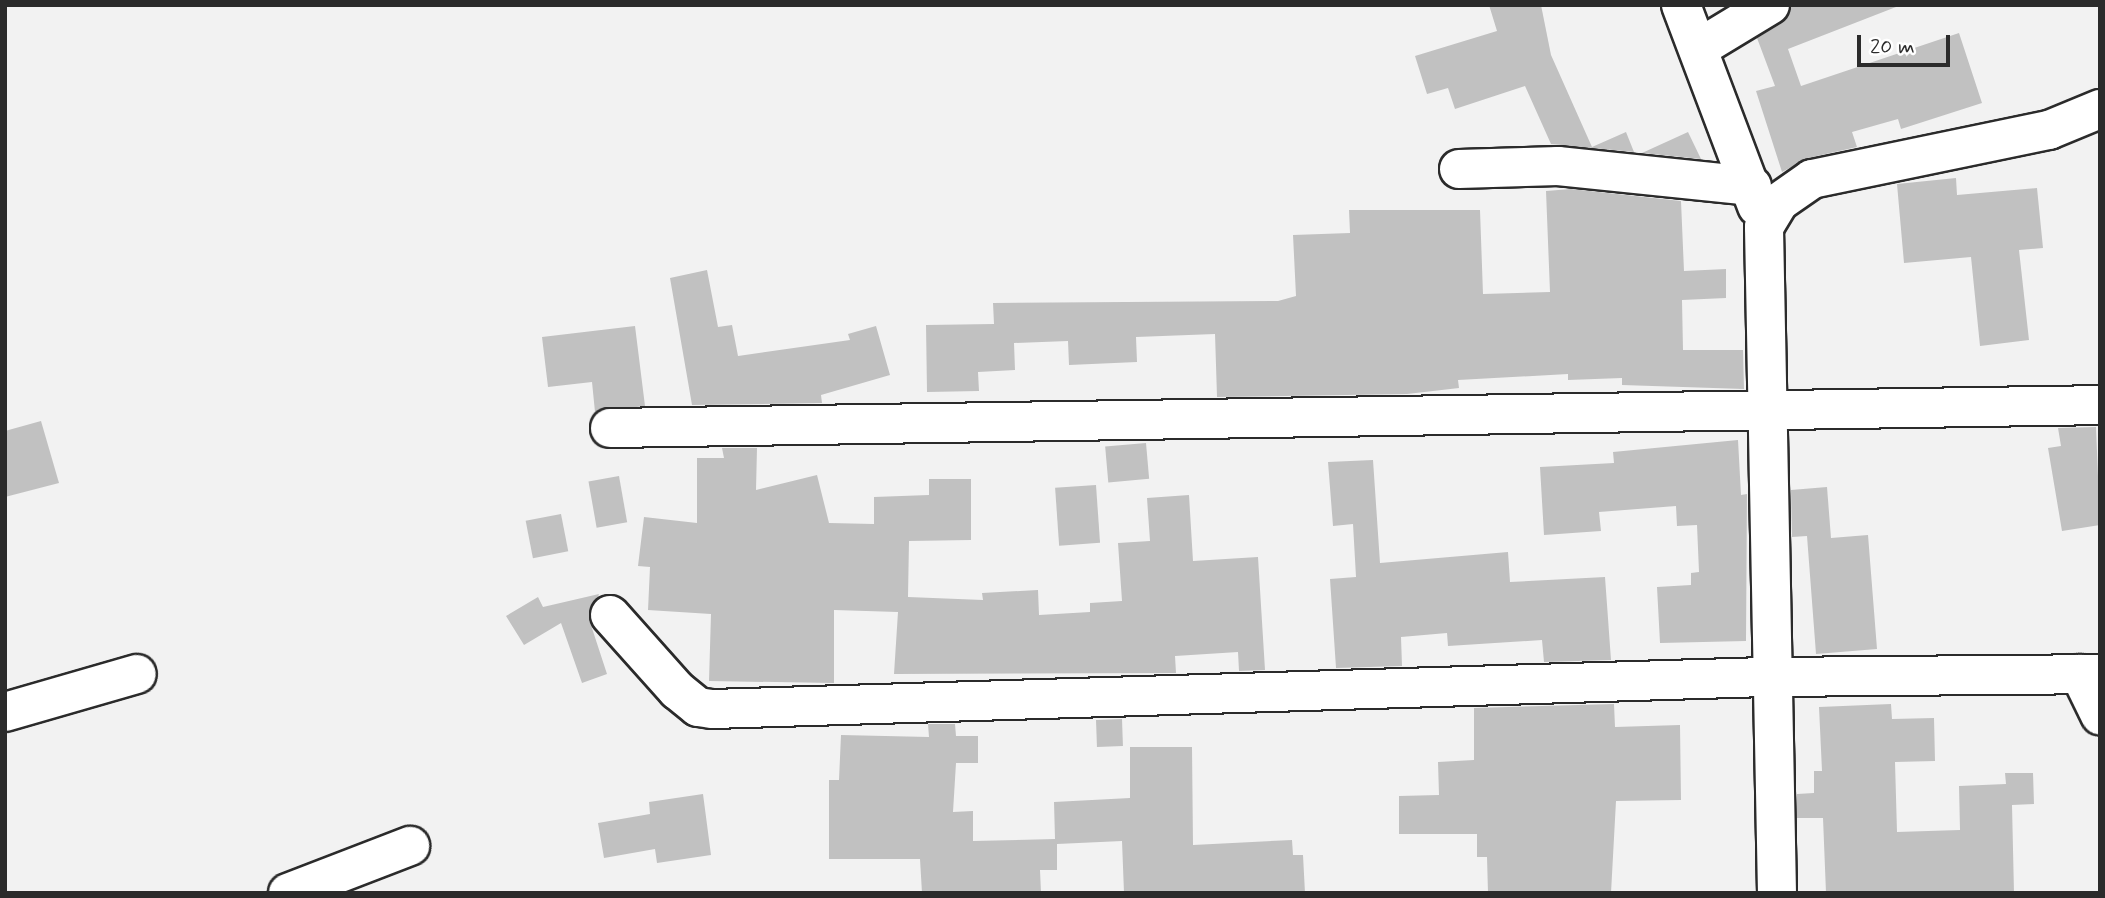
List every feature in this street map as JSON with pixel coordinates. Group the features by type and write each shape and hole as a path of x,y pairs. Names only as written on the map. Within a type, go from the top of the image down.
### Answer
{"street":[{"path":"1681,5 1752,186 1764,227 1768,677 1777,893"},
{"path":"1699,48 1770,5"},
{"path":"1764,227 1779,202 1812,179 2049,130 2100,109"},
{"path":"1460,169 1558,166 1752,186"},
{"path":"610,428 2100,405"},
{"path":"610,615 677,690 698,707 712,709 1768,677 2090,674 2100,715"},
{"path":"5,712 137,674"},
{"path":"288,893 410,846"}],"building":[{"path":"1489,5 1541,5 1551,55 1592,147 1626,132 1634,152 1551,144 1525,86 1455,109 1448,88 1427,94 1415,56 1497,31"},
{"path":"1792,5 1896,7 1788,49 1801,86 1959,33 1982,103 1901,129 1898,119 1852,132 1857,147 1808,158 1782,172 1756,91 1775,86 1757,38 1782,23"},
{"path":"1688,132 1701,159 1642,153"},
{"path":"1956,178 1957,195 2037,188 2043,248 2019,250 2029,340 1980,346 1971,257 1904,263 1897,184"},
{"path":"1571,189 1681,201 1684,271 1726,269 1726,298 1682,300 1683,350 1743,350 1744,389 1622,385 1622,378 1568,380 1568,374 1458,380 1459,388 1407,394 1217,397 1215,334 1136,337 1137,362 1069,365 1068,341 1014,343 1015,370 978,372 979,391 927,392 926,325 994,324 993,303 1278,301 1296,296 1293,235 1350,233 1349,210 1480,210 1483,294 1550,292 1546,191"},
{"path":"707,270 718,327 732,325 738,356 850,340 848,334 876,326 890,375 821,395 822,403 692,405 670,278"},
{"path":"635,326 645,406 595,412 592,382 548,387 542,337"},
{"path":"41,421 59,483 5,497 5,431"},
{"path":"2096,427 2100,525 2062,531 2048,448 2061,446 2058,428"},
{"path":"1738,440 1741,495 1747,494 1746,641 1660,643 1657,587 1691,585 1691,573 1699,572 1697,525 1677,526 1676,506 1599,512 1601,531 1544,535 1540,467 1614,463 1613,452"},
{"path":"1146,443 1149,479 1108,482 1105,447"},
{"path":"722,448 757,448 756,490 817,475 829,523 874,524 874,497 929,495 929,479 971,479 971,540 909,541 908,597 983,600 982,593 1038,590 1039,615 1090,612 1090,603 1122,601 1118,543 1150,541 1147,498 1189,495 1193,561 1258,557 1265,670 1239,671 1238,652 1175,656 1176,673 894,674 898,612 834,610 834,683 709,681 711,614 648,610 650,567 638,566 644,517 697,523 697,458 724,458"},
{"path":"1373,460 1380,563 1508,552 1510,582 1605,577 1611,660 1544,662 1542,640 1448,646 1447,633 1401,637 1402,666 1336,668 1330,579 1356,577 1353,524 1333,526 1328,462"},
{"path":"619,476 627,522 597,528 588,481"},
{"path":"1096,485 1100,543 1059,546 1055,488"},
{"path":"1827,487 1831,538 1868,535 1877,649 1816,654 1807,536 1792,537 1791,490"},
{"path":"561,514 568,551 533,558 526,521"},
{"path":"599,594 589,619 607,674 582,683 561,623 524,645 506,616 538,597 543,607"},
{"path":"1614,704 1615,727 1680,725 1681,800 1616,801 1611,893 1488,893 1487,857 1477,857 1477,834 1399,834 1399,796 1439,795 1438,762 1474,760 1474,708"},
{"path":"1891,704 1892,719 1934,718 1935,761 1895,762 1897,832 1960,830 1959,786 2006,784 2005,773 2033,773 2034,804 2012,805 2014,893 1826,893 1823,818 1797,818 1797,794 1814,793 1814,771 1822,771 1819,707"},
{"path":"1122,719 1123,746 1097,747 1096,720"},
{"path":"928,724 955,724 956,736 978,736 978,763 956,763 953,812 973,811 973,841 1055,839 1054,802 1130,798 1130,747 1192,747 1193,845 1292,840 1293,855 1303,855 1305,893 1124,893 1122,841 1057,844 1057,870 1040,870 1041,893 922,893 920,859 829,859 829,780 839,780 841,735 929,737"},
{"path":"703,794 711,855 657,863 655,849 604,858 598,823 650,814 649,802"}]}
